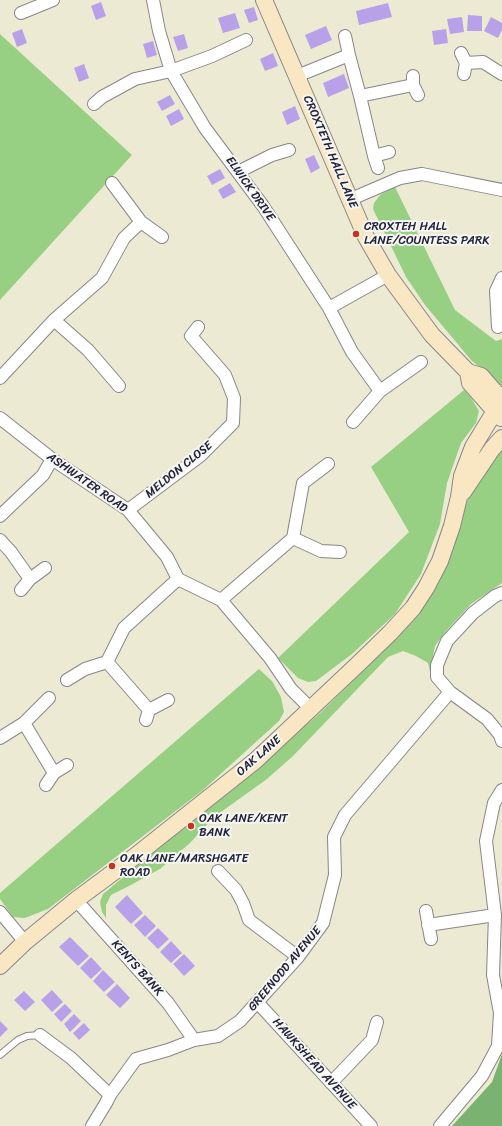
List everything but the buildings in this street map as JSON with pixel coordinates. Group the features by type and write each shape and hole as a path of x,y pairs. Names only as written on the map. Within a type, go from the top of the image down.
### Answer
{"street":[{"path":"21,13 53,0"},
{"name":"ELWICK DRIVE","path":"153,0 159,30 171,71 205,128 263,206 329,308 352,352 380,391"},
{"name":"CROXTETH HALL LANE","path":"264,0 351,199 366,237 388,275 432,335 468,372 470,383 501,409"},
{"path":"345,36 348,55 378,168"},
{"path":"94,104 102,97 135,79 171,71 212,56 246,40"},
{"path":"297,76 348,55"},
{"path":"464,63 483,62 502,74"},
{"path":"360,96 415,86"},
{"path":"238,172 272,155 289,150"},
{"path":"374,156 389,152"},
{"path":"351,199 400,178 422,174 502,190"},
{"path":"112,183 141,222 162,237"},
{"path":"0,378 54,320 102,278 124,238 141,222"},
{"path":"329,308 388,275"},
{"path":"498,327 496,291 502,278"},
{"path":"54,320 88,350 120,386"},
{"name":"MELDON CLOSE","path":"128,510 200,456 233,423 234,398 225,375 191,336 198,327"},
{"path":"353,422 380,391 421,362"},
{"name":"OAK LANE","path":"0,966 25,942 76,900 134,857 255,761 385,638 413,608 426,588 440,561 452,526 459,498 462,476 473,447 501,409"},
{"name":"ASHWATER ROAD","path":"0,418 52,459 128,510 167,557 178,579"},
{"name":"OAK LANE","path":"459,498 492,449 502,438"},
{"path":"0,516 43,474 52,459"},
{"path":"221,600 293,538 303,483 328,464"},
{"path":"293,538 321,551 340,552"},
{"path":"0,540 11,552 30,579"},
{"path":"21,590 30,579 45,568"},
{"path":"67,680 85,669 107,662 124,628 178,579 221,600 270,658 291,689 311,709"},
{"path":"502,593 495,596 473,613 447,641 436,665 437,677 450,692 487,719 500,735 502,741"},
{"path":"107,662 147,715 168,700"},
{"name":"GREENODD AVENUE","path":"92,1126 110,1094 136,1059 168,1050 194,1040 218,1036 240,1021 258,1003 298,957 323,923 335,875 334,837 345,815 450,692"},
{"path":"0,738 24,723 49,698"},
{"path":"24,723 54,773"},
{"path":"46,785 54,773 67,765"},
{"path":"440,1126 482,1076 498,1046 501,1013 493,975 495,915 486,841 494,803 502,790"},
{"path":"218,871 236,890 243,903 249,920 298,957"},
{"name":"KENTS BANK","path":"76,900 168,1003 194,1040"},
{"path":"426,910 430,939"},
{"path":"0,912 25,942"},
{"path":"428,925 495,915"},
{"name":"HAWKSHEAD AVENUE","path":"258,1003 371,1126"},
{"path":"331,1083 372,1040 377,1022"},
{"path":"40,1035 71,1058 110,1094"}],"lane":[{"path":"0,1055 18,1040 27,1036 40,1035"}],"green space":[{"path":"0,34 132,155 0,300"},
{"path":"395,187 455,310 496,341 502,339 502,386 471,360 425,305 406,277 373,209 374,203 380,195"},
{"path":"464,390 479,411 476,423 461,443 447,483 440,524 421,574 395,614 352,654 316,681 308,682 298,678 278,658 409,532 371,467"},
{"path":"502,451 502,583 471,604 446,631 435,646 431,676 428,663 416,656 403,651 388,657 293,756 267,779 214,817 190,843 160,869 111,895 106,905 106,918 102,912 100,902 103,894 235,788 320,713 389,646 417,615 442,575 461,515 476,481 490,460"},
{"path":"259,669 272,681 281,697 284,712 279,721 203,790 48,909 25,918 13,917 0,899 0,893"},
{"path":"502,1054 502,1126 452,1126 492,1082"}],"place":[{"name":"CROXTEH HALL LANE/COUNTESS PARK","path":"356,234"},
{"name":"OAK LANE/KENT BANK","path":"191,826"},
{"name":"OAK LANE/MARSHGATE ROAD","path":"112,866"}]}
